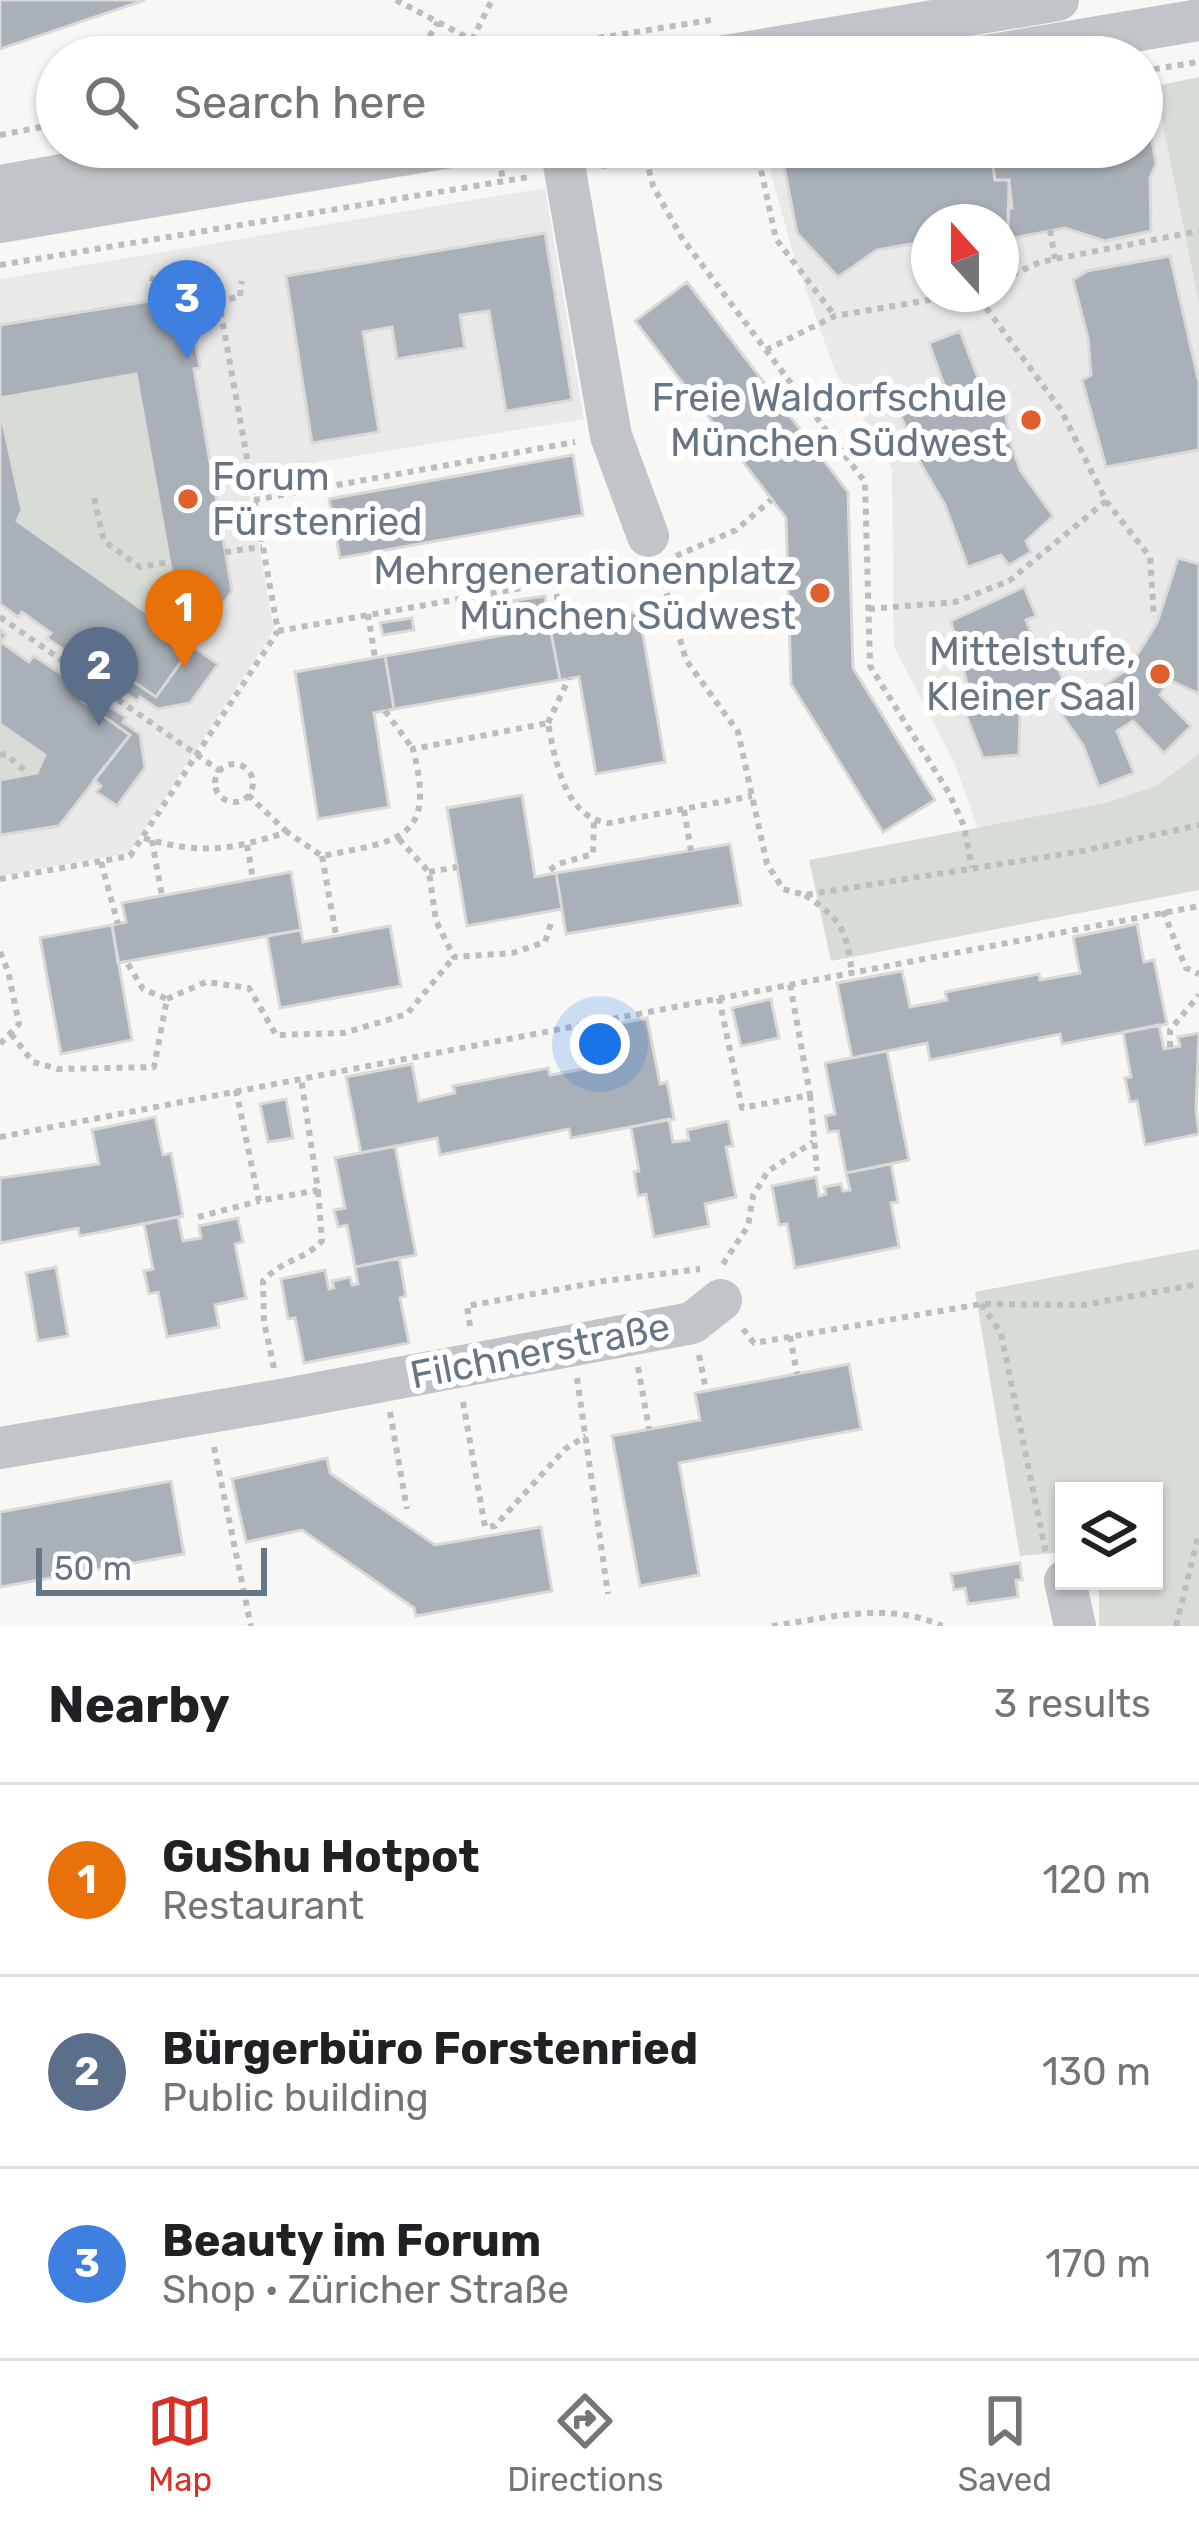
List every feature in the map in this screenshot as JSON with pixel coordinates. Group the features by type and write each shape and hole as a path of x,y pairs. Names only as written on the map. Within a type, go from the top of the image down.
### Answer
{"street":[{"path":"736,36 1058,0"},
{"path":"1141,34 1199,20"},
{"path":"0,186 101,168"},
{"path":"0,222 324,168"},
{"path":"565,168 611,436 653,550"},
{"name":"Filchnerstraße","path":"0,1448 692,1323 721,1300"},
{"path":"1067,1590 1075,1626"}],"path":[{"path":"396,0 464,36"},
{"path":"474,36 492,0"},
{"path":"427,36 438,22"},
{"path":"1163,45 1199,62"},
{"path":"0,135 36,128"},
{"path":"501,168 503,181"},
{"path":"0,265 503,181 538,168"},
{"path":"648,168 653,186 682,238 865,482 870,666 949,793 964,826 972,869"},
{"path":"761,168 776,239 835,316"},
{"path":"1050,230 1055,259"},
{"path":"1019,273 1055,259 1199,231"},
{"path":"150,278 219,302 240,296"},
{"path":"240,296 242,281"},
{"path":"232,284 240,296"},
{"path":"0,879 130,856 148,839 278,631 219,302"},
{"path":"766,350 835,316 911,303"},
{"path":"989,312 1061,410 1106,501 1150,556 1154,618"},
{"path":"254,500 611,436"},
{"path":"821,457 838,444"},
{"path":"94,498 104,541 140,567 170,562"},
{"path":"278,631 556,582 653,550 736,530 772,500"},
{"path":"868,609 955,602 1009,581 1106,501"},
{"path":"225,552 262,547"},
{"path":"653,550 686,660 738,732 767,864 783,889 805,895 831,912 847,933 852,973"},
{"path":"556,582 561,625"},
{"path":"368,614 375,658"},
{"path":"0,617 220,771"},
{"path":"569,678 548,723 558,774 578,807 594,821 609,823 752,796"},
{"path":"322,856 399,839 418,817 421,779 413,749 385,711"},
{"path":"413,749 548,723"},
{"path":"0,755 6,754 26,771"},
{"path":"231,765 244,767 251,777 248,795 237,802 219,795 215,782 220,771 231,765"},
{"path":"248,795 287,832 322,856 336,935"},
{"path":"684,810 691,851"},
{"path":"550,870 593,854 594,821"},
{"path":"805,895 1083,851 1199,825"},
{"path":"148,839 179,849 208,851 287,832"},
{"path":"148,839 162,896"},
{"path":"399,839 429,872 436,921 454,957"},
{"path":"248,845 253,879"},
{"path":"101,862 118,924"},
{"path":"429,872 457,867"},
{"path":"0,1137 1199,906"},
{"path":"1163,911 1186,968 1199,974"},
{"path":"126,961 143,989 167,999 206,982 249,988 276,1035 344,1033 407,1014 454,957 512,952 544,942 552,920"},
{"path":"0,952 19,1024 0,1044"},
{"path":"790,984 810,1095 817,1172"},
{"path":"1170,1047 1170,1030 1199,995"},
{"path":"719,998 742,1108 810,1095"},
{"path":"11,1034 33,1062 58,1069 154,1067 167,999"},
{"path":"281,1400 263,1322 263,1281 277,1265 312,1252 322,1241 301,1078"},
{"path":"236,1090 259,1201"},
{"path":"470,1325 467,1306 604,1281 721,1267 748,1226 753,1196 768,1171 813,1142"},
{"path":"198,1217 318,1190"},
{"name":"Filchnerstraße","path":"721,1300 754,1342 981,1304 1083,1305 1199,1284"},
{"path":"981,1304 1001,1333 1047,1558 1055,1566"},
{"path":"632,1334 649,1430"},
{"path":"790,1336 797,1374"},
{"path":"573,1345 608,1594"},
{"path":"457,1367 485,1528 495,1526 565,1449 586,1436"},
{"path":"384,1381 407,1509"},
{"path":"207,1413 251,1626"},
{"path":"1176,1626 1199,1533"},
{"path":"772,1626 866,1612 921,1616 942,1626"}],"shaded area":[{"path":"1199,77 1199,304 1163,126 1163,84"},
{"name":"Freie Waldorfschule München Südwest","path":"1163,126 1199,304 1199,754 1156,786 1106,804 978,829 954,762 894,647 892,468 835,371 793,253 769,168 1163,168"},
{"path":"545,188 584,419 246,474 274,630 129,853 0,876 0,279"},
{"path":"136,374 172,575 147,613 17,521 22,509 0,409 0,398"},
{"path":"0,724 45,755 37,773 0,780"},
{"path":"1199,754 1199,890 831,961 809,860 1106,803 1156,786"},
{"path":"1199,1249 1199,1626 1099,1626 1099,1590 1163,1590 1163,1482 1055,1482 1055,1553 1020,1556 975,1292"}],"building":[{"path":"0,0 145,0 36,36 0,49"},
{"path":"784,168 993,168 995,180 1009,180 1009,204 911,204 911,244 877,250 838,277 797,233"},
{"path":"993,168 1154,168 1150,178 1151,231 1105,241 1065,228 1019,237 1019,204 1012,204 1009,180 995,180"},
{"path":"545,233 572,400 506,411 489,311 460,315 465,348 397,359 392,327 363,332 379,432 312,443 286,276"},
{"path":"1170,256 1199,383 1199,450 1106,467 1082,380 1091,375 1088,338 1073,280 1087,271"},
{"name":"Mehrgenerationenplatz München Südwest","path":"687,282 848,492 853,668 935,800 883,832 791,684 786,518 635,321"},
{"name":"Forum Fürstenried","path":"187,295 200,368 194,369 232,591 156,697 108,664 99,675 47,638 51,633 22,612 18,617 0,604 0,409 22,510 17,521 147,613 172,575 136,374 0,398 0,325"},
{"path":"960,331 983,391 1001,385 1020,470 1053,516 1026,541 1031,552 1009,565 1001,555 968,567 945,505 901,416 947,393 929,343"},
{"path":"573,455 583,515 340,558 329,499"},
{"name":"Mittelstufe, Kleiner Saal","path":"1178,558 1199,564 1199,694 1169,680 1160,695 1191,726 1164,753 1133,721 1117,731 1134,773 1099,787 1083,745 1062,715 1129,668 1157,623"},
{"path":"1024,587 1036,616 1026,620 1044,665 1056,662 1063,680 1020,709 1019,755 983,758 967,717 967,683 951,621"},
{"path":"545,596 546,609 513,614 511,601"},
{"path":"639,612 665,762 596,774 579,677 560,680 550,627"},
{"path":"412,618 414,630 383,635 380,623"},
{"path":"550,627 560,680 394,709 385,656"},
{"path":"0,630 6,635 1,642 29,662 34,656 89,692 82,701 130,735 59,826 0,835 0,780 37,773 45,755 0,724"},
{"path":"192,646 218,664 190,703 158,709 140,697 137,701 101,672 108,664 156,697"},
{"path":"385,656 394,709 374,713 389,807 318,819 295,672"},
{"path":"88,693 126,717 123,722 140,734 145,768 117,806 96,792 101,786 94,780 130,735 82,701"},
{"path":"522,795 535,877 556,873 562,909 467,926 447,808"},
{"path":"730,844 741,905 566,934 556,873"},
{"path":"291,872 301,930 118,963 112,925 126,922 122,903"},
{"path":"1137,924 1144,962 1154,960 1167,1024 1062,1044 1060,1034 930,1060 927,1043 852,1058 837,983 902,971 910,1007 947,1000 945,992 1039,974 1040,980 1080,973 1073,937"},
{"path":"112,925 132,1040 61,1054 40,938"},
{"path":"390,926 401,986 280,1008 267,936 301,930 303,942"},
{"path":"771,999 779,1038 741,1046 732,1008"},
{"path":"647,1018 660,1084 667,1082 674,1119 571,1138 569,1129 440,1155 437,1138 361,1153 346,1077 412,1064 419,1101 455,1093 453,1086 548,1068 550,1075 588,1068 581,1031"},
{"path":"1159,1025 1164,1049 1180,1046 1178,1037 1199,1033 1199,1134 1145,1145 1137,1101 1130,1102 1125,1078 1131,1077 1123,1032"},
{"path":"887,1051 909,1160 846,1173 838,1131 828,1132 825,1116 835,1114 825,1063"},
{"path":"286,1099 293,1138 268,1142 260,1104"},
{"path":"155,1117 163,1155 171,1153 183,1216 80,1236 78,1228 0,1243 0,1178 99,1164 92,1130"},
{"path":"669,1119 673,1142 689,1140 687,1130 728,1121 733,1146 726,1147 736,1197 705,1204 709,1226 654,1237 646,1194 638,1196 631,1127"},
{"path":"395,1146 416,1255 355,1267 347,1225 338,1227 334,1210 345,1208 335,1158"},
{"path":"891,1164 898,1202 891,1203 899,1247 795,1268 787,1224 779,1225 772,1186 816,1177 819,1196 826,1194 824,1187 841,1184 843,1191 850,1190 846,1173"},
{"path":"178,1217 183,1241 201,1238 199,1226 238,1218 243,1242 235,1244 246,1298 215,1305 219,1327 167,1337 158,1292 149,1294 144,1271 153,1269 144,1224"},
{"path":"399,1258 406,1296 400,1298 409,1343 304,1363 295,1318 288,1319 281,1279 325,1270 329,1289 334,1288 332,1281 350,1277 352,1285 358,1284 355,1267"},
{"path":"56,1267 68,1336 38,1341 26,1273"},
{"path":"849,1364 861,1429 679,1463 699,1575 640,1586 612,1436 700,1420 695,1393"},
{"path":"327,1458 330,1473 435,1545 541,1527 552,1591 416,1616 414,1608 302,1530 246,1542 232,1479"},
{"path":"171,1481 184,1554 0,1587 0,1512"},
{"path":"1020,1563 1018,1597 968,1604 965,1588 954,1590 951,1574"}],"place":[{"name":"Beauty im Forum","path":"187,359"},
{"name":"Freie Waldorfschule München Südwest","path":"1031,420"},
{"name":"Forum Fürstenried","path":"188,499"},
{"name":"Mehrgenerationenplatz München Südwest","path":"820,593"},
{"name":"GuShu Hotpot","path":"184,668"},
{"name":"Mittelstufe, Kleiner Saal","path":"1160,674"},
{"name":"Bürgerbüro Forstenried","path":"99,726"}]}
